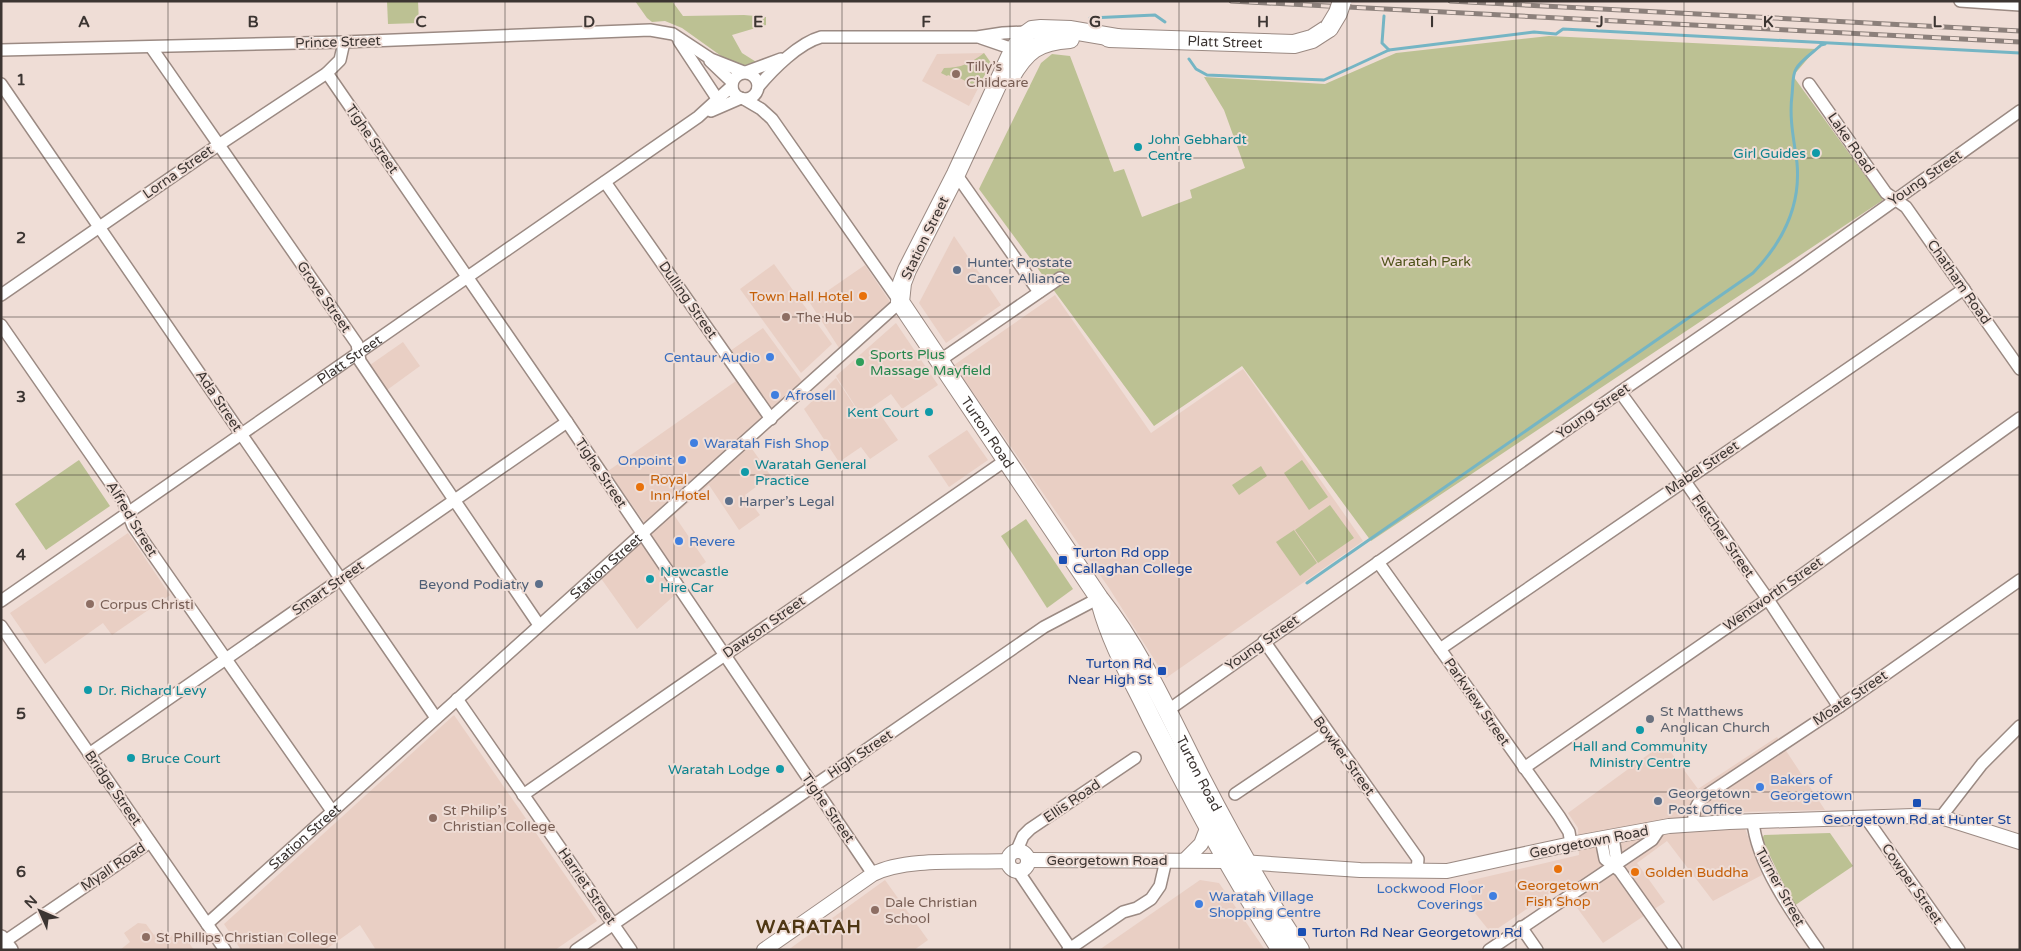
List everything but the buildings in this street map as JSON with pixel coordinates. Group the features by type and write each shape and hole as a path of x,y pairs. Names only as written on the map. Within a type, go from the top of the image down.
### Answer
{"main road":[{"name":"Platt Street","path":"1059,36 1294,44 1312,39 1328,28 1338,13 1342,1"},
{"path":"1026,32 1036,29 1059,36"},
{"name":"Station Street","path":"900,302 903,279 956,174 1013,49 1026,32"},
{"path":"1013,49 1020,49 1035,40 1059,36"},
{"name":"Station Street","path":"956,174 1019,62 1038,46 1059,36"},
{"name":"Turton Road","path":"900,302 1099,598 1119,623 1246,863 1300,950"},
{"name":"Turton Road","path":"1099,598 1107,630 1208,826 1246,896 1281,950"}],"street":[{"path":"1960,1 2020,5"},
{"name":"Prince Street","path":"1,50 344,42 650,30 674,35 705,55 745,72"},
{"path":"792,54 757,70 736,76 732,84 734,93 743,98 752,96 758,87 792,54 812,40 825,36 977,37 1026,32"},
{"path":"674,35 718,100"},
{"path":"977,37 1013,49"},
{"name":"Lorna Street","path":"1,295 219,144 327,73 340,60 344,42"},
{"name":"Grove Street","path":"151,47 357,344 360,361 539,625"},
{"name":"Prince Street","path":"705,55 732,84"},
{"path":"745,72 754,76 758,87"},
{"name":"Tighe Street","path":"327,73 567,422 812,787 873,874"},
{"name":"Ada Street","path":"1,84 436,718"},
{"name":"Platt Street","path":"1,602 698,117 718,100 732,84"},
{"name":"Lake Road","path":"1810,84 1886,193 1895,200"},
{"name":"Turton Road","path":"758,87 772,119"},
{"name":"Platt Street","path":"698,117 743,98"},
{"name":"Turton Road","path":"743,98 761,109 772,119 900,302"},
{"name":"Young Street","path":"1167,711 1264,641 1797,270 2020,111"},
{"path":"956,174 1039,292"},
{"name":"Dulling Street","path":"605,182 771,418"},
{"name":"Chatham Road","path":"1895,200 1906,207 2020,369"},
{"path":"939,361 1060,278"},
{"name":"Mabel Street","path":"1440,649 1964,289"},
{"name":"Station Street","path":"207,924 900,302"},
{"name":"Alfred Street","path":"1,325 123,501 130,521 332,811"},
{"name":"Fletcher Street","path":"1620,392 1767,598 1839,707"},
{"name":"Wentworth Street","path":"1524,768 2020,418"},
{"name":"Smart Street","path":"90,754 567,422"},
{"name":"Dawson Street","path":"523,795 1006,460"},
{"name":"Parkview Street","path":"1378,562 1569,832 1571,844"},
{"name":"Moate Street","path":"1694,824 1696,806 1702,798 1839,707 2020,580"},
{"name":"High Street","path":"576,950 1044,627 1099,598"},
{"name":"Bridge Street","path":"1,626 224,950"},
{"name":"Bowker Street","path":"1264,641 1418,859 1417,872"},
{"name":"Harriet Street","path":"457,699 631,950"},
{"path":"1941,817 1982,764 2020,726"},
{"path":"1235,794 1327,732"},
{"name":"Ellis Road","path":"1017,850 1023,836 1030,830 1135,758"},
{"name":"Georgetown Road","path":"1028,860 1227,861 1417,872 1447,871 1571,844 1660,828 1753,821 1866,818 1941,817 2020,842"},
{"name":"Cowper Street","path":"1866,818 1959,950"},
{"name":"Turner Street","path":"1753,821 1754,837 1763,861 1799,924 1818,950"},
{"name":"Georgetown Road","path":"1185,860 1201,844 1208,826"},
{"path":"1488,950 1652,840 1660,828"},
{"path":"1607,838 1616,858 1614,865"},
{"name":"Myall Road","path":"4,943 150,842"},
{"path":"1017,850 1025,853 1028,860 1025,868 1018,871 1011,869 1007,861 1009,854 1017,850"},
{"path":"1018,871 1069,949 1123,912 1137,908 1150,899 1160,886 1166,860"},
{"path":"764,950 873,874 885,868 907,864 1007,861"},
{"path":"1614,865 1676,950"},
{"path":"1521,927 1537,950"}],"shaded area":[{"name":"Tilly’s Childcare","path":"984,53 991,63 969,106 922,81 937,54"},
{"name":"Hunter Prostate Cancer Alliance","path":"954,236 1001,305 946,343 919,303"},
{"name":"The Hub","path":"774,264 832,344 801,373 740,289"},
{"path":"865,265 897,312 750,446 771,476 745,495 760,515 739,530 709,485 674,515 706,562 673,586 677,593 637,629 600,577 651,532 608,471 736,381 720,358 763,328 802,381 839,348 810,303"},
{"path":"1055,295 1151,433 1243,369 1363,541 1166,678 1109,588 954,365"},
{"path":"896,323 938,385 902,409 891,394 861,415 836,376"},
{"path":"403,342 420,366 387,390 370,365"},
{"path":"836,378 861,416 875,407 898,440 870,459 861,447 839,462 804,409"},
{"path":"967,430 988,460 949,487 928,456"},
{"name":"Corpus Christi","path":"128,533 170,595 112,635 103,623 45,664 10,613"},
{"name":"St Philip’s Christian College","path":"454,715 597,921 555,950 376,950 360,925 325,950 241,950 224,924"},
{"path":"1777,737 1825,810 1739,812 1762,875 1713,901 1667,841 1637,863 1665,902 1603,943 1561,886 1491,933 1475,913 1468,881 1579,855 1578,828 1568,813 1664,743 1698,789"},
{"name":"Dale Christian School","path":"885,880 928,940 914,950 788,950"},
{"name":"Waratah Village Shopping Centre","path":"1200,880 1219,883 1265,950 1099,950"},
{"name":"St Phillips Christian College","path":"138,923 146,924 154,935 162,930 168,938 180,930 194,950 120,950 130,942 124,933"}],"green space":[{"path":"387,1 418,1 419,23 388,24"},
{"path":"635,1 672,1 683,16 744,15 766,17 766,25 732,35 742,53 761,65 746,68 731,63 682,28 665,21 652,22"},
{"name":"Waratah Park","path":"1549,36 1816,49 1793,76 1883,200 1371,541 1242,366 1154,426 979,189 1041,63 1052,54 1070,56 1114,172 1124,169 1142,217 1192,198 1190,190 1245,168 1224,110 1204,77 1325,84 1396,53"},
{"path":"984,53 991,63 982,80 976,78 973,85 954,75 953,77 941,73 944,68 965,64 975,60"},
{"path":"79,460 110,506 46,550 15,504"},
{"path":"1302,460 1328,497 1309,510 1284,473"},
{"path":"1261,466 1267,476 1239,495 1232,485"},
{"path":"1330,505 1354,538 1318,563 1295,530"},
{"path":"1026,519 1073,589 1047,608 1001,536"},
{"path":"1294,530 1317,563 1300,576 1276,542"},
{"path":"1830,833 1853,866 1794,906 1762,839 1764,835"}],"waterway":[{"path":"1090,18 1155,15 1165,22"},
{"path":"1384,16 1382,43 1389,50"},
{"path":"1189,59 1196,69 1207,75 1324,80 1389,50 1534,32 1556,34 1563,29 2020,53"},
{"path":"1307,583 1753,273 1781,236 1796,194 1797,163 1791,113 1795,72 1804,59 1821,45 1825,44"}],"railway":[{"path":"1231,1 2020,42"},
{"path":"1450,1 2020,31"}],"place":[{"name":"Tilly’s Childcare","path":"956,74"},
{"name":"John Gebhardt Centre","path":"1138,147"},
{"name":"Girl Guides","path":"1816,153"},
{"name":"Hunter Prostate Cancer Alliance","path":"957,270"},
{"name":"Town Hall Hotel","path":"863,296"},
{"name":"The Hub","path":"786,317"},
{"name":"Centaur Audio","path":"770,357"},
{"name":"Sports Plus Massage Mayfield","path":"860,362"},
{"name":"Afrosell","path":"775,395"},
{"name":"Kent Court","path":"929,412"},
{"name":"Waratah Fish Shop","path":"694,443"},
{"name":"Onpoint","path":"682,460"},
{"name":"Waratah General Practice","path":"745,472"},
{"name":"Royal Inn Hotel","path":"640,487"},
{"name":"Harper’s Legal","path":"729,501"},
{"name":"Revere","path":"679,541"},
{"name":"Turton Rd opp Callaghan College","path":"1063,560"},
{"name":"Newcastle Hire Car","path":"650,579"},
{"name":"Beyond Podiatry","path":"539,584"},
{"name":"Corpus Christi","path":"90,604"},
{"name":"Turton Rd Near High St","path":"1162,671"},
{"name":"Dr. Richard Levy","path":"88,690"},
{"name":"St Matthews Anglican Church","path":"1650,719"},
{"name":"Hall and Community Ministry Centre","path":"1640,730"},
{"name":"Bruce Court","path":"131,758"},
{"name":"Waratah Lodge","path":"780,769"},
{"name":"Bakers of Georgetown","path":"1760,787"},
{"name":"Georgetown Post Office","path":"1658,801"},
{"name":"Georgetown Rd at Hunter St","path":"1917,803"},
{"name":"St Philip’s Christian College","path":"433,818"},
{"name":"Georgetown Fish Shop","path":"1558,869"},
{"name":"Golden Buddha","path":"1635,872"},
{"name":"Lockwood Floor Coverings","path":"1493,896"},
{"name":"Waratah Village Shopping Centre","path":"1199,904"},
{"name":"Dale Christian School","path":"875,910"},
{"name":"Turton Rd Near Georgetown Rd","path":"1302,932"},
{"name":"St Phillips Christian College","path":"146,937"}],"district":[{"name":"WARATAH","path":"809,927"}]}
